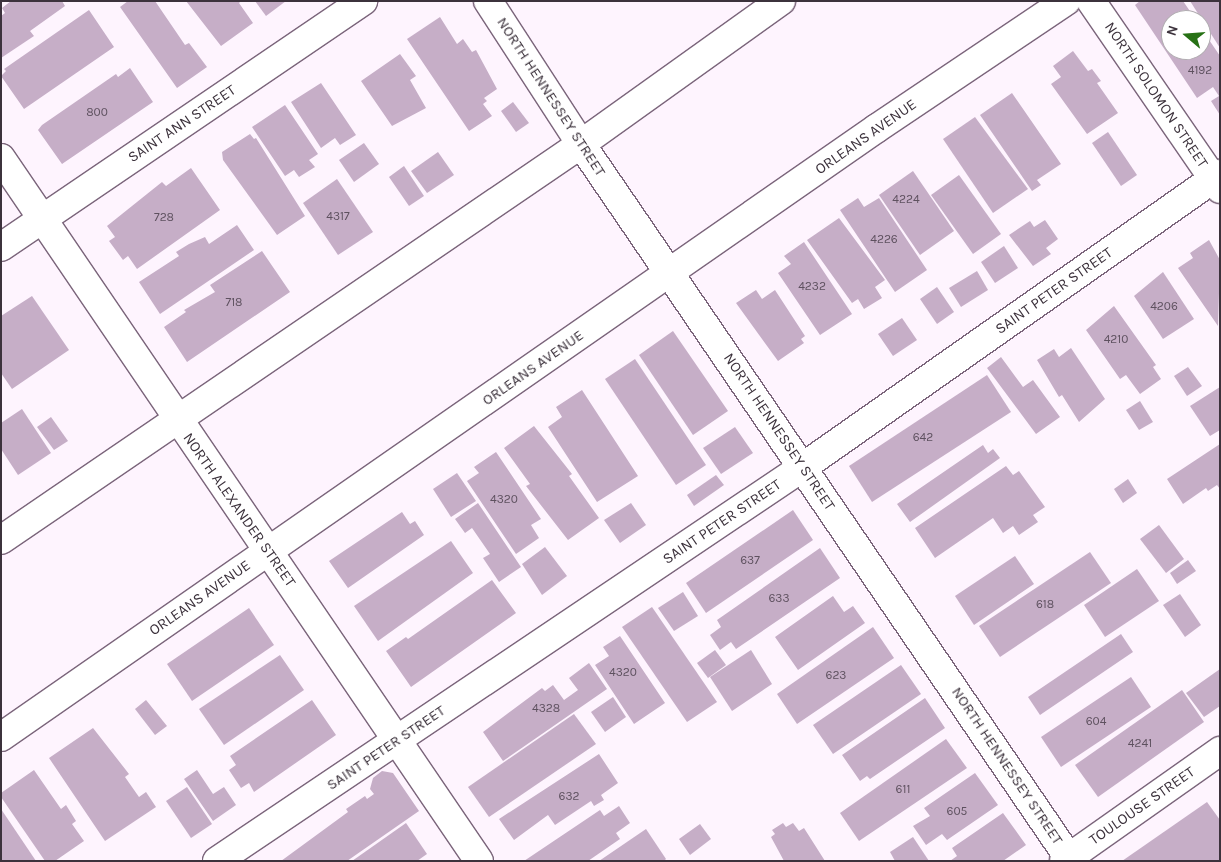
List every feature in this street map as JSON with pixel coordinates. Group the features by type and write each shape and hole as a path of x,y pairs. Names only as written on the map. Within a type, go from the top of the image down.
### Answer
{"street":[{"name":"SAINT ANN STREET","path":"1,247 362,1"},
{"name":"NORTH HENNESSEY STREET","path":"488,1 581,144 803,467 1068,860"},
{"path":"1,540 178,421 581,144 781,1"},
{"name":"ORLEANS AVENUE","path":"1,737 1066,1"},
{"name":"NORTH SOLOMON STREET","path":"1091,1 1217,181"},
{"name":"NORTH ALEXANDER STREET","path":"1,158 178,421 479,861"},
{"name":"SAINT PETER STREET","path":"217,861 803,467 1217,181"},
{"name":"TOULOUSE STREET","path":"1068,860 1220,751"}],"building":[{"path":"11,1 62,1 65,6 30,31 34,36 1,58 1,16 5,13 2,8"},
{"path":"128,1 155,1 185,45 189,43 207,67 177,88 120,7"},
{"path":"186,1 241,1 239,3 253,23 221,46"},
{"path":"255,1 286,1 266,16"},
{"path":"1140,1 1183,1 1189,10 1161,10 1161,44 1135,5"},
{"path":"1190,1 1220,1 1220,48 1211,34 1211,10 1196,10"},
{"path":"89,10 114,47 24,109 1,76 6,71 4,69"},
{"path":"440,17 457,44 463,39 472,52 476,50 497,89 484,98 487,101 483,104 492,116 469,131 407,39"},
{"path":"1211,43 1220,56 1220,115 1211,101 1219,96 1213,87 1197,98 1172,60 1211,60"},
{"path":"1073,51 1088,71 1092,69 1101,81 1097,83 1118,113 1087,134 1051,84 1061,77 1053,66"},
{"path":"400,54 416,76 410,80 426,108 392,126 361,81"},
{"path":"130,68 153,102 62,164 38,130 42,125 116,74 118,77"},
{"path":"321,83 356,135 340,145 335,138 321,148 291,102"},
{"path":"1012,93 1061,164 1037,180 1041,185 1032,191 980,115"},
{"path":"513,102 529,123 516,132 501,111"},
{"path":"285,105 318,154 309,160 315,167 299,177 294,170 285,176 252,127"},
{"path":"975,117 1028,189 993,213 943,139"},
{"path":"1108,132 1137,175 1121,186 1092,143"},
{"path":"250,134 254,139 256,138 305,216 277,235 223,160 222,152"},
{"path":"364,143 379,164 354,182 339,160"},
{"path":"438,152 454,175 427,193 411,171"},
{"path":"404,166 424,196 409,206 389,177"},
{"path":"191,168 220,210 137,269 128,256 123,260 109,241 115,237 107,226 162,182 166,186"},
{"path":"913,171 954,231 920,255 879,195"},
{"path":"959,175 1001,234 973,254 931,195"},
{"path":"337,179 373,232 338,255 303,203"},
{"path":"858,198 864,207 879,198 927,270 895,292 840,210"},
{"path":"839,218 885,280 875,287 882,298 864,309 858,299 852,303 807,240"},
{"path":"1045,220 1058,239 1046,248 1051,254 1033,266 1009,235 1030,221 1034,227"},
{"path":"237,225 254,250 160,314 139,282 179,256 176,252 189,244 205,237 209,244"},
{"path":"1209,240 1220,260 1218,326 1178,268 1193,258 1190,253"},
{"path":"804,242 852,314 820,335 778,273 791,264 784,256"},
{"path":"1004,246 1018,268 995,283 981,262"},
{"path":"262,251 290,292 187,362 164,327 186,312 184,310 215,292 210,285"},
{"path":"977,271 988,290 961,307 949,288"},
{"path":"1163,272 1194,319 1163,339 1134,296"},
{"path":"937,287 954,312 937,324 920,299"},
{"path":"756,290 762,299 775,290 805,336 801,339 804,343 778,361 736,303"},
{"path":"32,296 69,350 12,389 1,373 1,316"},
{"path":"1114,306 1156,365 1153,367 1161,379 1140,394 1126,375 1120,379 1086,330"},
{"path":"902,318 917,340 893,356 878,334"},
{"path":"673,331 728,411 693,435 639,355"},
{"path":"1071,348 1105,399 1079,422 1062,395 1059,397 1037,360 1054,349 1059,357"},
{"path":"1001,357 1023,387 1033,380 1060,417 1036,434 987,368"},
{"path":"635,359 706,465 676,485 605,379"},
{"path":"1188,367 1202,386 1187,396 1174,376"},
{"path":"987,375 1011,412 872,502 849,466"},
{"path":"1220,387 1220,430 1210,436 1190,406"},
{"path":"582,390 638,476 597,502 548,427 562,417 556,407"},
{"path":"1140,401 1153,422 1139,430 1126,410"},
{"path":"22,409 51,453 18,475 1,449 1,423"},
{"path":"51,417 68,441 54,450 37,427"},
{"path":"534,426 572,474 569,476 599,518 568,540 526,486 530,484 504,448"},
{"path":"735,427 753,453 721,474 703,448"},
{"path":"1220,444 1220,489 1217,485 1208,491 1206,488 1183,504 1167,479"},
{"path":"983,445 988,453 993,449 1000,458 910,522 897,504"},
{"path":"496,452 541,519 531,525 539,538 516,554 467,481 479,473 474,467"},
{"path":"1006,466 1013,475 1019,471 1045,507 1033,515 1038,522 1019,535 1013,526 1003,533 993,518 935,558 915,528"},
{"path":"457,473 476,501 451,517 433,489"},
{"path":"716,475 724,485 694,506 687,495"},
{"path":"1128,479 1137,493 1123,503 1114,489"},
{"path":"478,503 521,567 499,582 483,558 490,554 472,528 465,533 455,519"},
{"path":"631,503 646,525 620,543 604,520"},
{"path":"793,510 813,540 706,613 686,583"},
{"path":"402,512 410,524 415,521 424,535 348,588 329,561"},
{"path":"1159,525 1184,559 1166,573 1140,539"},
{"path":"451,541 473,573 378,641 354,606"},
{"path":"545,547 567,576 542,595 522,564"},
{"path":"820,548 840,578 736,649 731,642 720,650 710,635 721,627 717,620"},
{"path":"1090,552 1111,583 1000,657 979,626"},
{"path":"1015,556 1034,584 974,625 955,596"},
{"path":"1188,560 1196,571 1177,584 1170,573"},
{"path":"1137,569 1159,601 1105,637 1084,605"},
{"path":"492,580 516,613 411,687 386,651 406,637 408,639"},
{"path":"683,592 698,616 674,631 658,608"},
{"path":"1180,594 1201,625 1185,637 1163,605"},
{"path":"833,596 844,612 853,606 865,623 798,670 775,637"},
{"path":"652,607 717,702 687,722 622,627"},
{"path":"249,608 274,645 192,701 167,664"},
{"path":"873,627 894,658 797,724 777,694"},
{"path":"1121,634 1133,652 1040,715 1028,697"},
{"path":"620,636 665,703 634,724 595,665 609,656 603,647"},
{"path":"715,650 726,665 708,678 697,663"},
{"path":"751,650 772,684 732,711 710,677"},
{"path":"280,655 304,690 224,745 199,709"},
{"path":"589,663 607,689 503,761 483,732 542,688 545,691 553,685 564,700 578,690 569,678"},
{"path":"901,665 921,694 833,754 813,725"},
{"path":"1220,669 1220,706 1204,717 1186,693"},
{"path":"1131,677 1151,707 1061,767 1041,737"},
{"path":"1182,690 1204,722 1098,797 1075,765"},
{"path":"613,697 626,717 605,732 591,712"},
{"path":"925,698 945,728 870,779 867,776 860,781 842,755"},
{"path":"146,700 167,726 155,735 135,709"},
{"path":"312,700 336,735 254,792 249,783 241,788 229,770 236,765 230,756"},
{"path":"574,714 596,744 489,817 468,787"},
{"path":"93,728 129,774 125,777 139,797 146,792 156,807 105,841 49,758"},
{"path":"946,739 967,768 859,841 840,813"},
{"path":"599,754 618,783 601,795 604,800 594,806 591,801 555,825 548,815 514,840 499,819"},
{"path":"34,770 61,809 66,805 76,821 72,824 84,841 55,861 45,861 1,797 1,793"},
{"path":"197,770 213,794 224,787 236,805 213,821 184,779"},
{"path":"382,771 393,773 419,811 347,861 281,861 348,812 346,809 365,796 367,799 374,794 370,789 373,778"},
{"path":"975,773 998,805 947,840 942,834 926,845 913,826 930,816 924,808"},
{"path":"187,787 212,824 191,838 166,801"},
{"path":"1207,802 1220,820 1220,861 1122,861"},
{"path":"619,806 630,823 616,833 620,839 588,861 524,861 600,810 604,816"},
{"path":"1,809 36,861 1,861"},
{"path":"1003,813 1026,845 1003,861 950,861 957,856 952,848"},
{"path":"406,823 427,854 417,861 352,861"},
{"path":"783,823 786,827 793,823 799,831 804,828 825,861 784,861 771,837 775,834 772,830"},
{"path":"700,824 711,839 690,855 679,839"},
{"path":"646,829 666,859 664,861 599,861"},
{"path":"913,837 929,861 895,861 890,852"}]}
